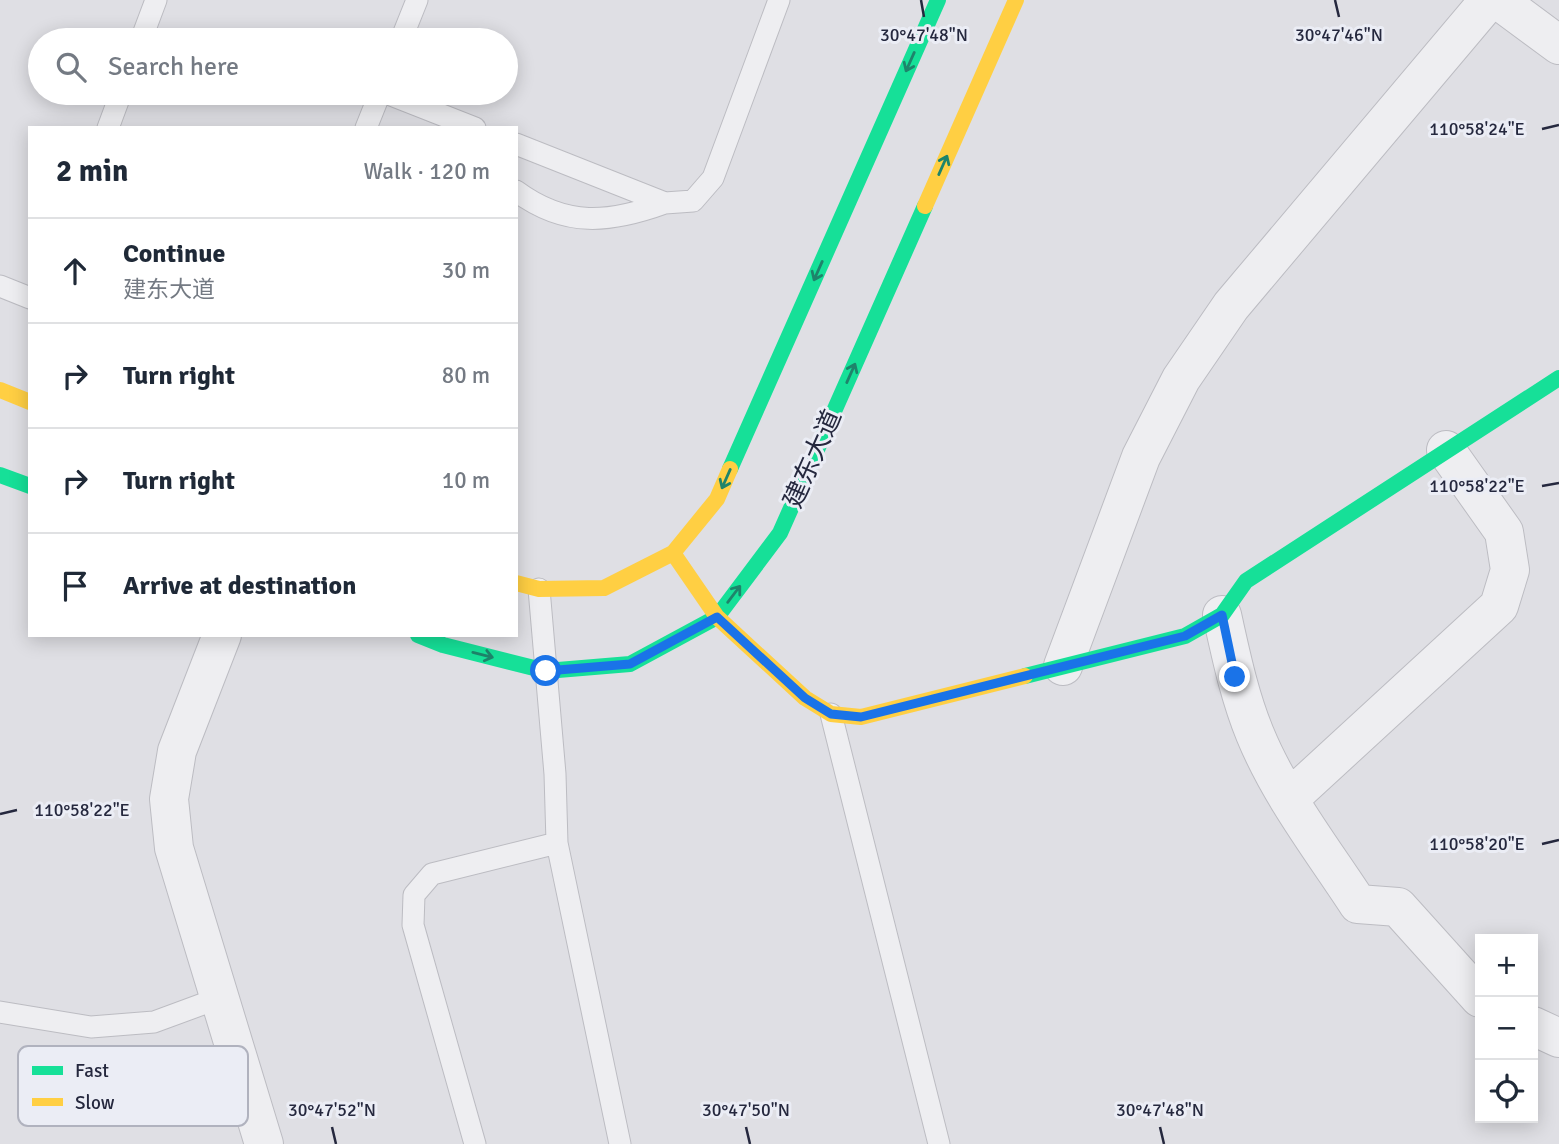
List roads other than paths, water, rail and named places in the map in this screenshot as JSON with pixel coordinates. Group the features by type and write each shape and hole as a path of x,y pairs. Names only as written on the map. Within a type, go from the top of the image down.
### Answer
{"street":[{"path":"518,584 539,589 604,588 673,553 717,499 937,0"},
{"name":"建东大道","path":"423,637 443,645 546,671 630,664 717,617 780,533 1016,0"},
{"path":"1063,666 1141,457 1181,379 1231,306 1489,0"},
{"path":"1498,0 1559,45"},
{"path":"673,553 717,617 805,698 831,714 861,717 1185,636 1222,615 1246,580 1559,378"},
{"path":"0,390 28,400"},
{"path":"1289,799 1499,606 1510,570 1504,532 1446,450"},
{"path":"0,475 28,485"},
{"path":"1222,615 1235,677 1256,736 1289,799 1358,904 1398,907 1479,997"},
{"path":"221,637 177,751 169,799 174,848 234,1046"},
{"path":"1538,1028 1559,1038"},
{"path":"248,1092 264,1144"}],"lane":[{"path":"146,28 156,0"},
{"path":"406,28 417,0"},
{"path":"518,192 542,207 574,218 606,220 665,203 693,201 713,178 779,0"},
{"path":"109,126 117,105"},
{"path":"367,126 375,105"},
{"path":"416,105 469,126"},
{"path":"518,145 665,203"},
{"path":"0,286 28,297"},
{"path":"539,589 555,774 557,844 620,1144"},
{"path":"831,714 939,1144"},
{"path":"475,1144 413,925 414,895 432,874 557,844"},
{"path":"0,1012 91,1027 154,1022 219,998"}]}
